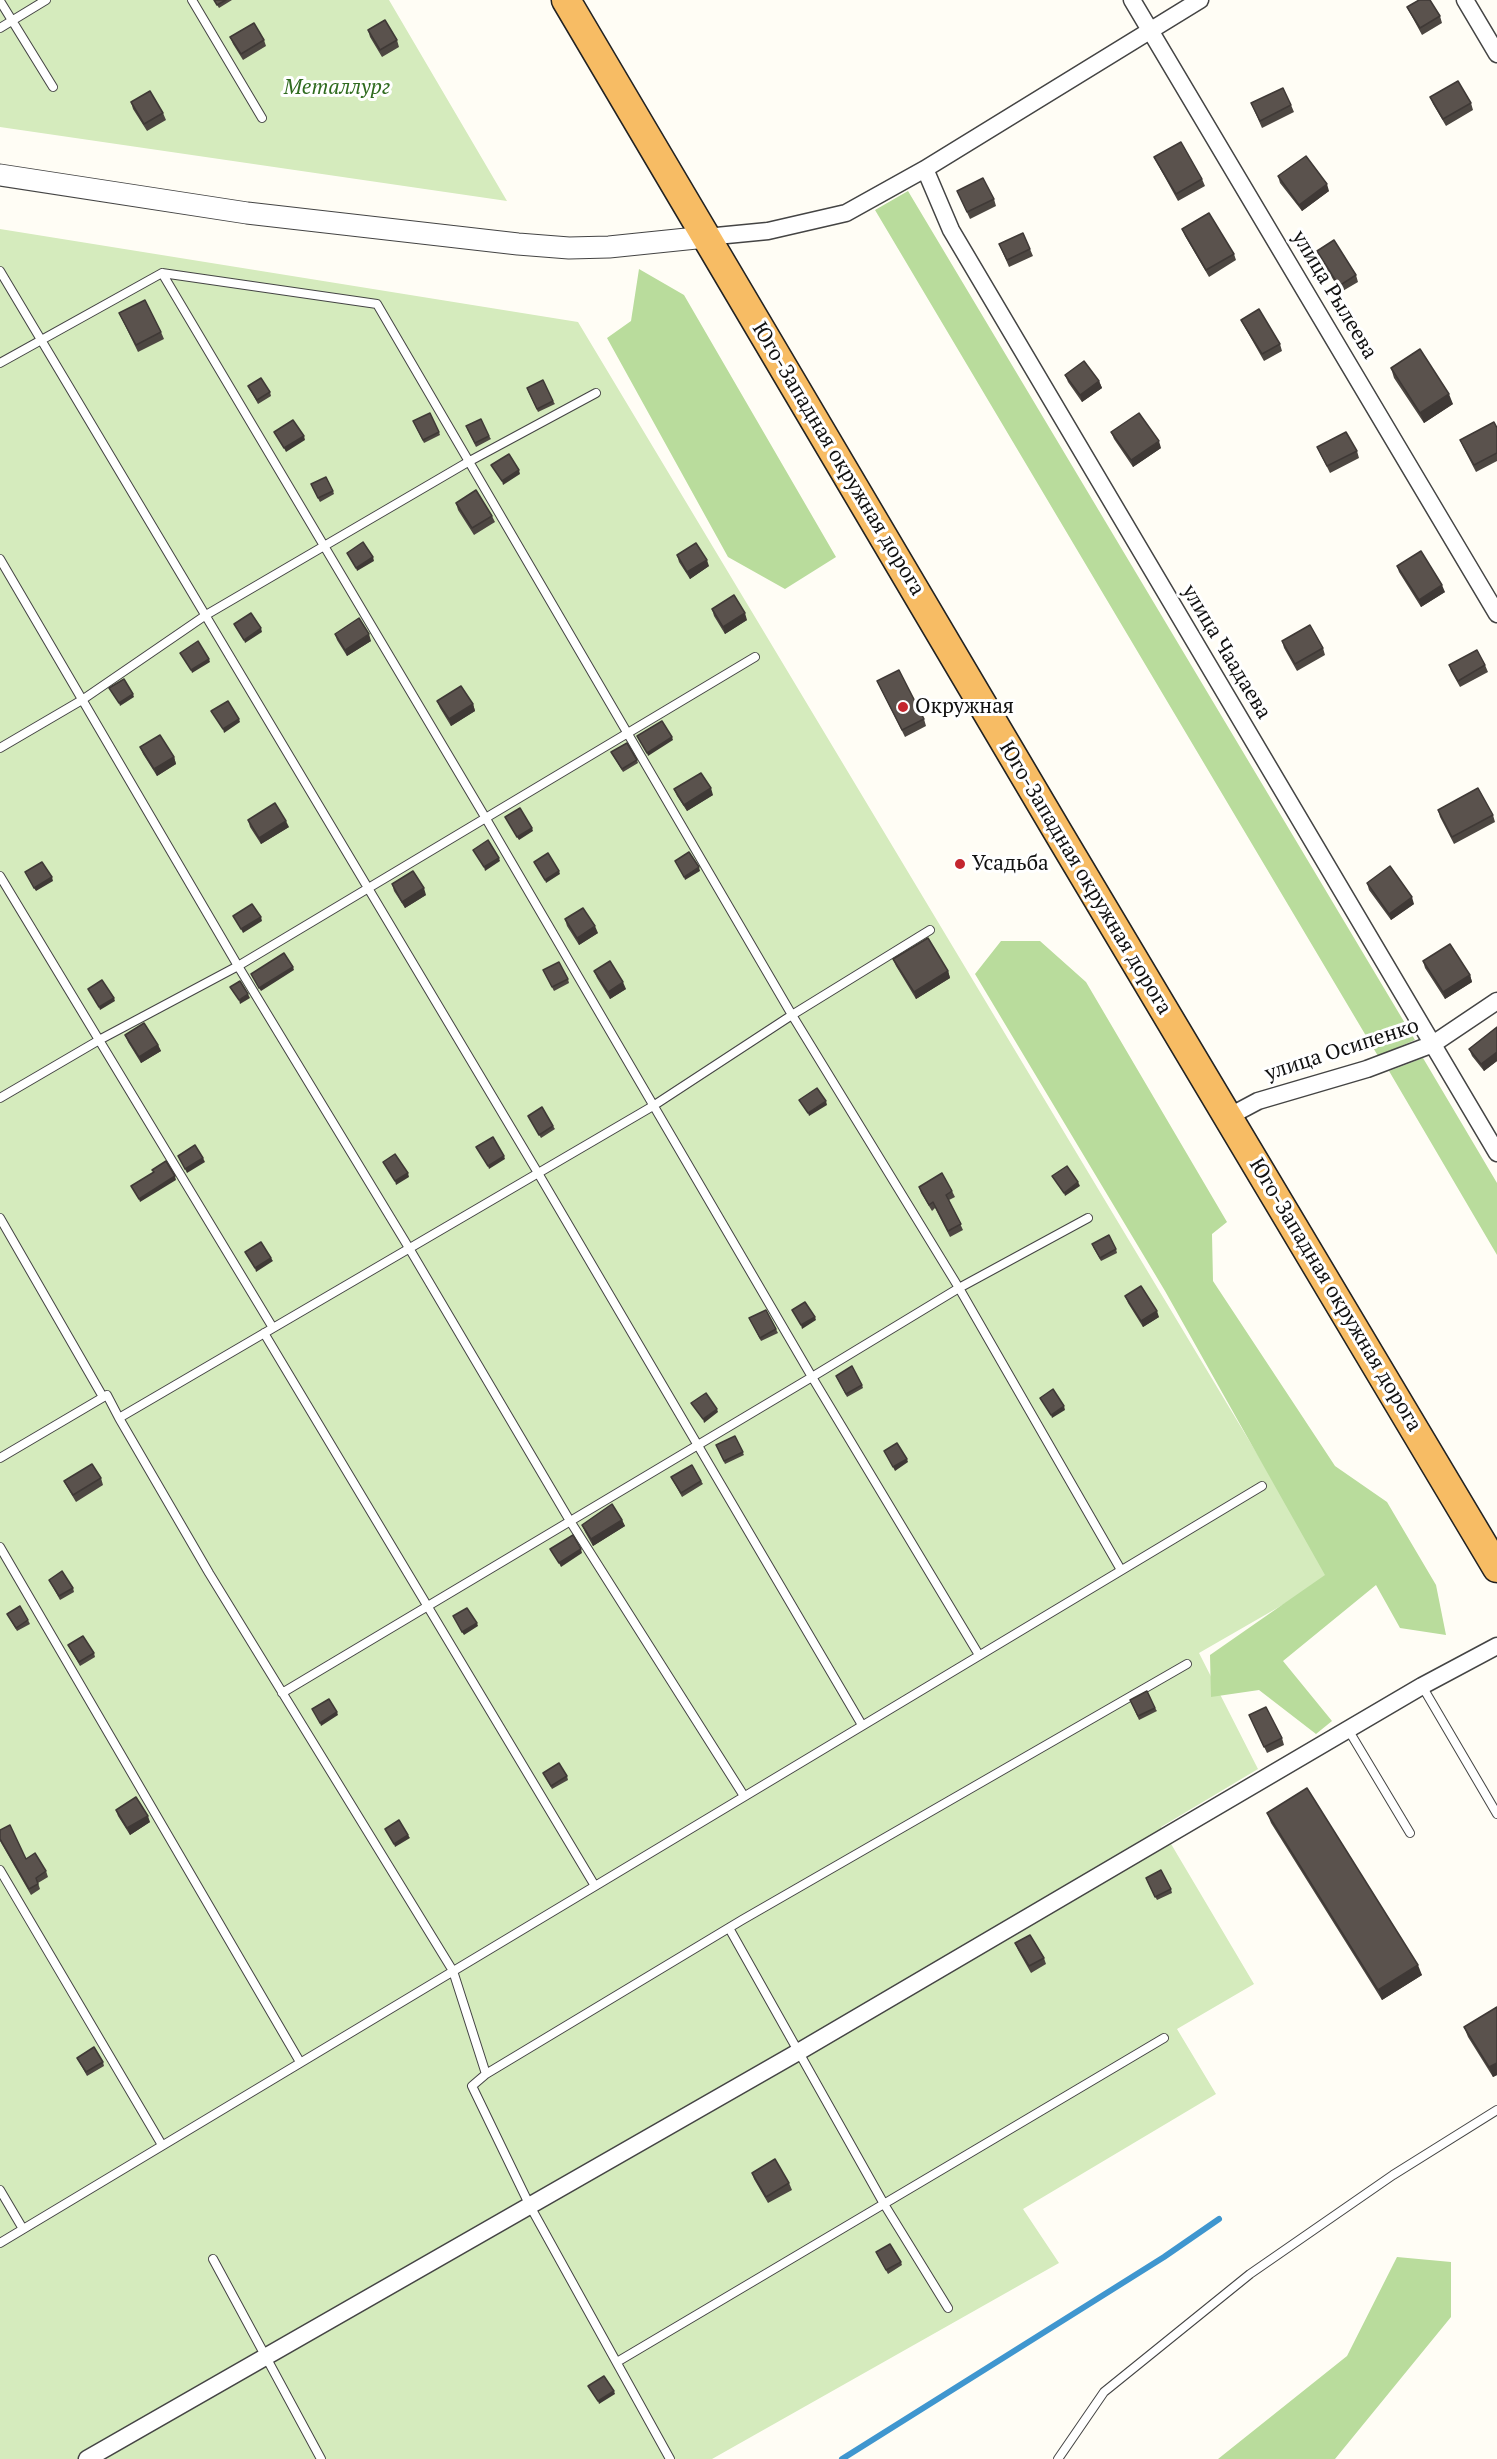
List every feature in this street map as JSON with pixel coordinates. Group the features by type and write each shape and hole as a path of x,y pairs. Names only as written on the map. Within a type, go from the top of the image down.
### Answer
{"highway":[{"name":"Юго-Западная окружная дорога","path":"566,0 1497,1568"}],"street":[{"name":"улица Рылеева","path":"1132,0 1497,614"},
{"path":"0,175 247,213 518,244 609,247 768,231 846,213 925,169 1149,29 1200,0"},
{"path":"1465,0 1497,54"},
{"name":"улица Чаадаева","path":"925,169 951,230 1497,1153"},
{"name":"улица Осипенко","path":"1228,1117 1258,1101 1367,1069 1433,1044 1497,1001"},
{"path":"87,2459 800,2051 1349,1731 1422,1686 1497,1646"}],"lane":[{"path":"0,28 46,0"},
{"path":"192,0 262,118"},
{"path":"0,1 53,87"},
{"path":"0,271 538,1173 862,1725"},
{"path":"162,273 485,817 812,1377 979,1655"},
{"path":"0,363 162,273 377,304 792,1015 959,1288 1121,1570"},
{"path":"0,748 82,700 206,615 325,548 468,462 596,393"},
{"path":"0,559 238,966 409,1248 570,1521 744,1796"},
{"path":"0,1098 101,1039 238,966 755,657"},
{"path":"0,876 101,1039 273,1328"},
{"path":"119,1418 653,1106 792,1015 930,930"},
{"path":"0,1218 103,1397"},
{"path":"282,1693 959,1288 1088,1218"},
{"path":"264,1333 595,1886"},
{"path":"0,1458 107,1395 282,1693 453,1971 486,2074"},
{"path":"0,2243 1262,1486"},
{"path":"0,1547 300,2062"},
{"path":"670,2459 530,2206 472,2086 486,2074 729,1928 1187,1664"},
{"path":"1422,1686 1497,1814"},
{"path":"1349,1731 1410,1833"},
{"path":"0,1870 162,2145"},
{"path":"729,1928 884,2204 948,2308"},
{"path":"616,2362 1164,2038"},
{"path":"1058,2459 1104,2392 1232,2289 1393,2175 1497,2110"},
{"path":"0,2190 23,2229"},
{"path":"213,2259 264,2358 321,2459"}],"green space":[{"name":"Металлург","path":"0,0 389,0 507,201 0,127"},
{"path":"908,191 1415,1040 1378,1056 875,210"},
{"path":"0,229 578,322 1331,1577 1199,1653 1258,1769 1161,1827 1254,1984 1177,2029 1216,2094 1023,2209 1059,2263 712,2459 0,2459"},
{"path":"639,269 684,295 836,557 785,589 728,557 607,338 631,321"},
{"path":"1001,941 1040,941 1086,982 1227,1222 1212,1234 1213,1281 1335,1466 1387,1502 1436,1585 1446,1635 1400,1628 1376,1585 1283,1661 1332,1721 1316,1734 1259,1690 1211,1697 1210,1655 1325,1575 1165,1291 975,974"},
{"path":"1423,1058 1497,1183 1497,1255 1389,1071"},
{"path":"1397,2257 1451,2262 1451,2317 1335,2459 1218,2459 1347,2356"}],"building":[{"path":"214,0 226,0 217,5"},
{"path":"1419,0 1430,0 1440,16 1420,28 1407,7"},
{"path":"385,20 397,40 380,50 368,30"},
{"path":"254,23 264,40 241,54 230,37"},
{"path":"1458,81 1471,103 1443,119 1430,97"},
{"path":"1283,88 1291,105 1260,121 1251,103"},
{"path":"150,91 163,113 144,124 131,102"},
{"path":"1181,142 1202,179 1176,194 1154,157"},
{"path":"1306,156 1327,184 1299,205 1278,176"},
{"path":"983,178 994,199 967,212 957,191"},
{"path":"1209,213 1234,254 1206,270 1182,229"},
{"path":"1023,233 1030,249 1007,260 999,244"},
{"path":"1334,240 1356,275 1339,286 1317,251"},
{"path":"145,300 161,332 136,345 119,313"},
{"path":"1259,309 1280,344 1262,354 1241,320"},
{"path":"1420,349 1449,394 1420,413 1391,368"},
{"path":"1084,361 1099,381 1080,395 1065,375"},
{"path":"261,378 270,392 257,400 248,386"},
{"path":"543,380 553,401 537,409 527,388"},
{"path":"430,413 439,432 423,440 413,421"},
{"path":"1139,413 1159,441 1131,460 1111,432"},
{"path":"481,419 489,436 475,443 466,426"},
{"path":"293,420 304,436 284,448 274,432"},
{"path":"1494,422 1497,428 1497,453 1474,465 1460,440"},
{"path":"1346,432 1357,451 1327,466 1317,447"},
{"path":"509,454 519,470 502,481 491,465"},
{"path":"326,477 333,491 318,498 311,484"},
{"path":"476,490 492,516 472,528 456,503"},
{"path":"363,542 373,557 356,568 347,553"},
{"path":"696,543 707,560 687,572 677,555"},
{"path":"1421,551 1442,585 1419,600 1397,566"},
{"path":"734,595 745,613 723,627 712,609"},
{"path":"251,613 261,628 244,640 234,624"},
{"path":"359,618 369,634 345,650 335,634"},
{"path":"1310,625 1323,648 1295,664 1282,641"},
{"path":"198,641 209,659 191,670 180,653"},
{"path":"1477,650 1485,665 1458,681 1449,665"},
{"name":"Окружная","path":"899,670 924,719 902,730 877,681"},
{"path":"124,679 133,694 119,703 109,688"},
{"path":"461,686 473,704 449,719 437,701"},
{"path":"228,701 239,719 223,729 211,711"},
{"path":"662,721 672,737 647,753 637,736"},
{"path":"160,735 174,757 154,769 140,747"},
{"path":"627,743 637,760 622,769 611,752"},
{"path":"701,773 711,788 684,805 674,789"},
{"path":"1478,788 1493,815 1452,837 1438,810"},
{"path":"275,803 286,821 259,838 248,820"},
{"path":"520,808 532,828 517,837 505,817"},
{"path":"488,840 499,858 484,867 473,850"},
{"path":"689,852 699,867 684,877 675,861"},
{"path":"548,853 559,871 545,880 534,862"},
{"path":"42,862 52,877 34,888 25,872"},
{"path":"1390,866 1412,897 1389,914 1367,883"},
{"path":"413,871 424,888 402,902 392,884"},
{"path":"252,904 261,917 241,929 233,916"},
{"path":"583,908 595,926 577,938 565,919"},
{"path":"928,938 948,971 914,992 893,959"},
{"path":"1450,944 1470,975 1443,992 1423,961"},
{"path":"284,953 293,967 259,988 251,974"},
{"path":"610,961 623,982 608,992 594,971"},
{"path":"559,962 568,979 552,987 543,970"},
{"path":"102,980 114,998 99,1007 88,989"},
{"path":"240,981 248,994 239,1000 230,987"},
{"path":"144,1023 158,1045 139,1057 125,1035"},
{"path":"1497,1027 1497,1052 1481,1064 1469,1049"},
{"path":"817,1088 826,1101 808,1113 799,1100"},
{"path":"542,1107 553,1126 539,1135 528,1116"},
{"path":"493,1137 504,1156 488,1166 476,1147"},
{"path":"195,1145 203,1158 185,1169 178,1156"},
{"path":"395,1154 408,1173 395,1181 383,1162"},
{"path":"166,1161 175,1176 139,1199 131,1186 154,1172 152,1170"},
{"path":"1067,1166 1078,1182 1064,1193 1052,1176"},
{"path":"942,1173 952,1191 946,1195 961,1224 948,1231 933,1202 929,1205 919,1187"},
{"path":"1109,1235 1116,1249 1100,1258 1092,1244"},
{"path":"261,1242 271,1258 255,1268 245,1252"},
{"path":"1141,1286 1157,1311 1141,1321 1125,1296"},
{"path":"805,1302 815,1317 801,1325 792,1310"},
{"path":"766,1310 776,1329 760,1338 749,1318"},
{"path":"852,1366 862,1385 846,1394 836,1376"},
{"path":"1053,1389 1064,1406 1051,1415 1040,1398"},
{"path":"706,1393 717,1409 703,1419 691,1403"},
{"path":"735,1436 743,1452 724,1461 716,1445"},
{"path":"897,1443 907,1459 893,1467 884,1451"},
{"path":"92,1464 101,1478 73,1495 64,1481"},
{"path":"692,1465 701,1481 681,1493 671,1477"},
{"path":"612,1504 622,1520 591,1539 582,1525"},
{"path":"573,1535 581,1549 559,1563 550,1549"},
{"path":"62,1571 73,1588 59,1596 49,1580"},
{"path":"20,1606 28,1620 16,1628 7,1614"},
{"path":"467,1608 477,1623 462,1632 453,1616"},
{"path":"83,1636 94,1653 79,1662 68,1645"},
{"path":"1147,1691 1155,1708 1138,1716 1130,1700"},
{"path":"329,1699 337,1712 320,1723 312,1709"},
{"path":"1266,1707 1282,1738 1264,1747 1249,1715"},
{"path":"559,1763 567,1776 551,1786 543,1773"},
{"path":"1307,1788 1418,1965 1378,1990 1267,1813"},
{"path":"136,1797 148,1816 127,1828 116,1810"},
{"path":"399,1820 408,1835 394,1844 385,1829"},
{"path":"10,1825 26,1859 35,1853 46,1871 36,1878 38,1884 29,1889 0,1839 0,1830"},
{"path":"1161,1870 1171,1889 1155,1897 1146,1878"},
{"path":"1030,1935 1044,1958 1029,1966 1015,1943"},
{"path":"1497,2007 1497,2063 1489,2067 1464,2027"},
{"path":"94,2047 103,2062 86,2072 77,2058"},
{"path":"775,2159 789,2183 766,2197 752,2173"},
{"path":"890,2244 901,2262 886,2270 876,2252"},
{"path":"604,2376 614,2391 598,2401 588,2386"}],"waterway":[{"path":"842,2459 1164,2257 1219,2219"}],"place":[{"name":"Окружная","path":"903,707"},
{"name":"Усадьба","path":"960,864"}]}
